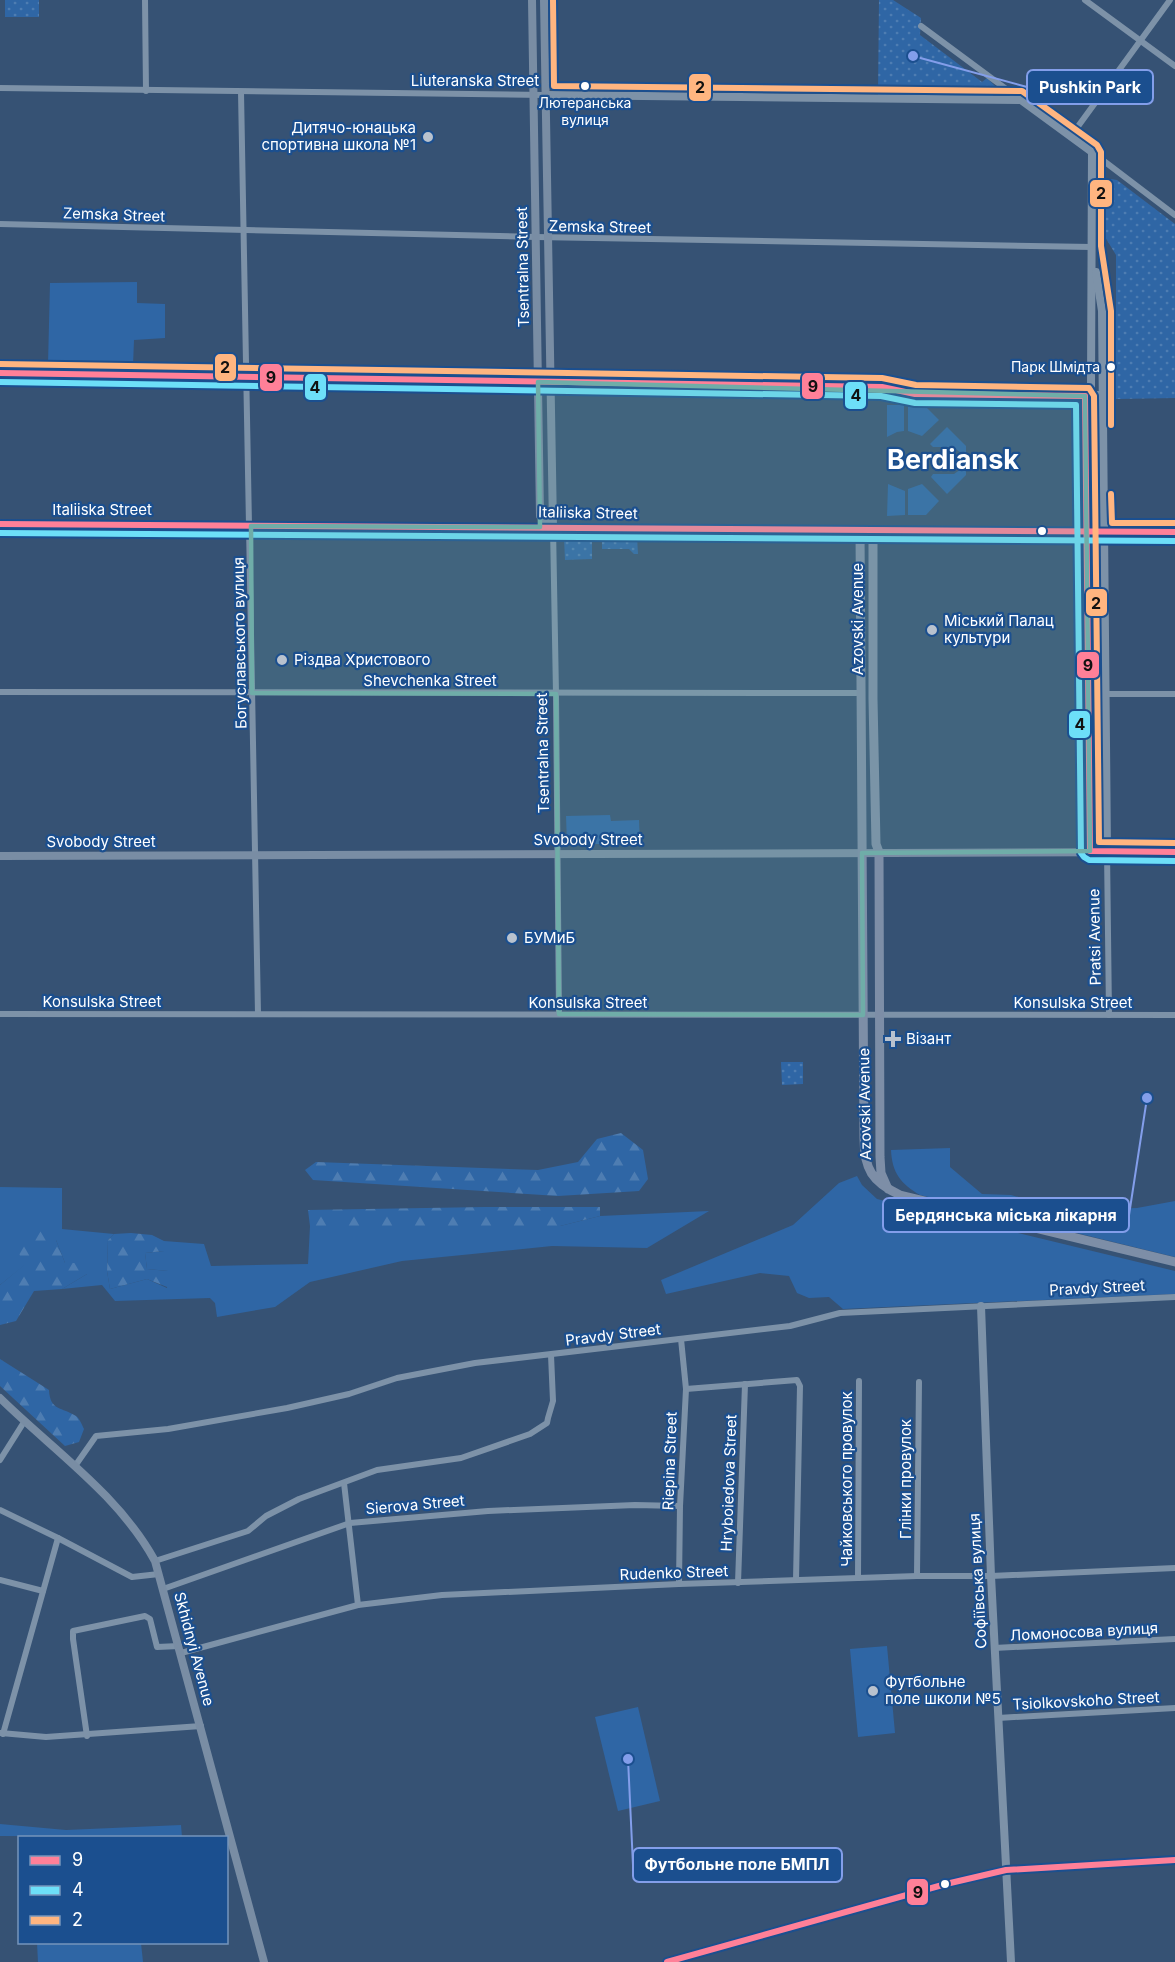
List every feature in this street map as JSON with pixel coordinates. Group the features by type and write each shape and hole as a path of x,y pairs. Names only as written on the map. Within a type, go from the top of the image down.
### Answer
{"main road":[{"name":"Tsentralna Street","path":"532,0 540,516 553,528"},
{"name":"Tsentralna Street","path":"544,0 553,528"},
{"name":"Italiiska Street","path":"0,524 1175,532"},
{"name":"Azovski Avenue","path":"860,531 864,1155 870,1172 878,1183 888,1189"},
{"name":"Azovski Avenue","path":"873,531 873,693 876,844 879,852 880,1157 881,1173 888,1189"},
{"path":"860,693 873,693"},
{"name":"Svobody Street","path":"0,856 1175,852"},
{"path":"888,1189 900,1195 1175,1262"},
{"name":"Skhidnyi Avenue","path":"0,1398 75,1466 124,1516 145,1544 154,1561 264,1962"},
{"path":"666,1962 946,1884 1006,1870 1175,1860"}],"street":[{"path":"145,0 146,91"},
{"path":"1085,0 1175,66"},
{"path":"1071,136 1170,0"},
{"path":"921,26 1175,215"},
{"name":"Liuteranska Street","path":"0,88 1021,100"},
{"name":"Богуславського вулиця","path":"241,92 251,526 258,1014"},
{"name":"Pratsi Avenue","path":"1090,851 1085,396 1091,386 1092,152"},
{"name":"Zemska Street","path":"0,224 548,238 1092,247"},
{"name":"Pratsi Avenue","path":"1092,247 1102,311 1102,532 1109,1015"},
{"path":"0,373 882,387 915,394 1102,396"},
{"name":"Tsentralna Street","path":"553,528 559,1014"},
{"name":"Shevchenka Street","path":"0,692 860,693"},
{"path":"1089,694 1175,694"},
{"name":"Konsulska Street","path":"0,1014 1175,1015"},
{"name":"Pravdy Street","path":"75,1466 96,1436 168,1430 349,1394 398,1378 475,1363 790,1326 826,1315 845,1313 1175,1296"},
{"name":"Софіївська вулиця","path":"981,1306 994,1648 1011,1962"},
{"name":"Riepina Street","path":"679,1584 686,1389 681,1339"},
{"path":"154,1561 248,1530 266,1516 299,1499 377,1470 461,1458 530,1434 547,1423 549,1418 553,1401 551,1355"},
{"path":"686,1389 797,1380 800,1386 796,1581"},
{"name":"Чайковського провулок","path":"858,1578 860,1381"},
{"name":"Глінки провулок","path":"917,1576 919,1382"},
{"name":"Hryboiedova Street","path":"738,1583 745,1384"},
{"path":"0,1460 24,1422"},
{"path":"344,1483 358,1605"},
{"name":"Sierova Street","path":"163,1589 350,1523 488,1511 635,1505 680,1506"},
{"path":"0,1510 132,1577 159,1574"},
{"path":"58,1538 1,1733 46,1737 87,1736 201,1726"},
{"name":"Rudenko Street","path":"180,1650 358,1605 442,1595 679,1584 917,1576 991,1576 1175,1568"},
{"path":"0,1580 43,1591"},
{"path":"87,1736 73,1631 145,1616 150,1619 157,1647 180,1650"},
{"name":"Ломоносова вулиця","path":"994,1648 1175,1639"},
{"name":"Tsiolkovskoho Street","path":"998,1718 1175,1708"}],"highlighted area":[{"path":"538,382 1085,396 1090,851 862,853 863,1015 559,1014 556,694 252,693 251,526 540,527"}],"green space":[{"path":"5,0 39,0 39,17 5,17"},
{"path":"879,0 893,0 921,18 920,35 982,82 987,78 996,87 993,96 878,95"},
{"name":"Парк Шмідта","path":"1111,179 1117,180 1175,224 1175,398 1116,399 1116,255 1105,237 1103,189 1105,182"},
{"path":"137,282 137,303 165,304 165,338 134,340 133,366 48,364 50,283"},
{"path":"908,404 923,404 939,420 922,436 908,431"},
{"path":"887,405 904,405 904,431 887,437"},
{"path":"947,427 966,446 964,455 953,447 933,447 930,444"},
{"path":"964,467 966,475 947,494 931,477 933,474 954,474"},
{"path":"888,484 905,491 905,515 887,516"},
{"path":"922,484 939,501 926,515 908,515 908,489"},
{"path":"602,537 637,537 638,554 634,554 629,549 602,549"},
{"path":"564,538 592,538 592,559 565,560"},
{"path":"610,815 611,821 639,820 640,844 567,844 566,816"},
{"path":"781,1062 803,1062 803,1084 782,1085"},
{"path":"621,1133 643,1150 648,1179 639,1191 558,1196 313,1180 305,1170 316,1162 538,1170 578,1162 597,1139"},
{"path":"950,1148 950,1167 982,1194 1011,1195 1033,1201 1035,1209 1103,1215 1103,1209 1137,1208 1175,1201 1175,1257 920,1195 903,1182 893,1165 891,1150"},
{"path":"857,1176 862,1185 877,1199 1175,1271 1175,1294 843,1309 829,1297 809,1298 797,1293 789,1276 760,1273 666,1294 661,1280 793,1225 839,1183"},
{"path":"0,1187 62,1188 62,1229 114,1234 108,1240 107,1271 110,1289 147,1279 167,1288 168,1271 147,1269 145,1253 164,1251 164,1241 204,1244 211,1266 308,1264 310,1226 560,1226 600,1216 709,1211 647,1248 552,1246 402,1261 310,1282 275,1307 217,1317 215,1303 210,1298 115,1301 102,1285 62,1289 87,1274 87,1263 65,1263 56,1240 0,1285"},
{"path":"600,1207 600,1216 560,1226 310,1226 308,1210"},
{"path":"47,1225 62,1229 56,1240 65,1263 88,1263 87,1274 62,1289 34,1291 16,1321 0,1325 0,1285 24,1265 11,1235 28,1227"},
{"path":"114,1234 152,1235 164,1241 164,1251 145,1253 147,1269 168,1271 172,1289 147,1279 110,1289 107,1271 108,1240"},
{"path":"0,1359 49,1390 54,1405 77,1417 84,1429 79,1442 65,1446 0,1386"},
{"name":"Футбольне поле школи №5","path":"887,1646 895,1733 858,1737 850,1649"},
{"path":"638,1707 660,1801 618,1811 595,1717"},
{"path":"0,1824 66,1830 181,1825 182,1836 18,1836 0,1836"},
{"path":"37,1944 141,1944 143,1962 38,1962"}],"transit line":[{"name":"2","path":"553,0 554,86 1022,91 1097,145 1101,152 1101,246 1111,311 1111,425"},
{"name":"2","path":"0,364 882,378 916,385 1089,388 1094,396 1099,842 1175,843"},
{"name":"9","path":"0,373 882,387 915,394 1085,396 1090,851 1175,852"},
{"name":"4","path":"0,382 881,396 915,403 1076,405 1081,853 1089,860 1175,861"},
{"name":"2","path":"1111,494 1112,523 1175,523"},
{"name":"9","path":"0,524 1175,532"},
{"name":"4","path":"0,533 1175,541"},
{"name":"9","path":"667,1962 946,1884 1006,1870 1175,1860"}],"place":[{"name":"Pushkin Park","path":"913,56"},
{"name":"Лютеранська вулиця","path":"585,86"},
{"name":"Дитячо-юнацька спортивна школа №1","path":"428,137"},
{"name":"Парк Шмідта","path":"1111,367"},
{"name":"Міський Палац культури","path":"932,630"},
{"name":"Різдва Христового","path":"282,660"},
{"name":"БУМиБ","path":"512,938"},
{"name":"Візант","path":"893,1039"},
{"name":"Бердянська міська лікарня","path":"1147,1098"},
{"name":"Футбольне поле школи №5","path":"873,1691"},
{"name":"Футбольне поле БМПЛ","path":"628,1759"}],"district":[{"name":"Berdiansk","path":"953,460"}]}
